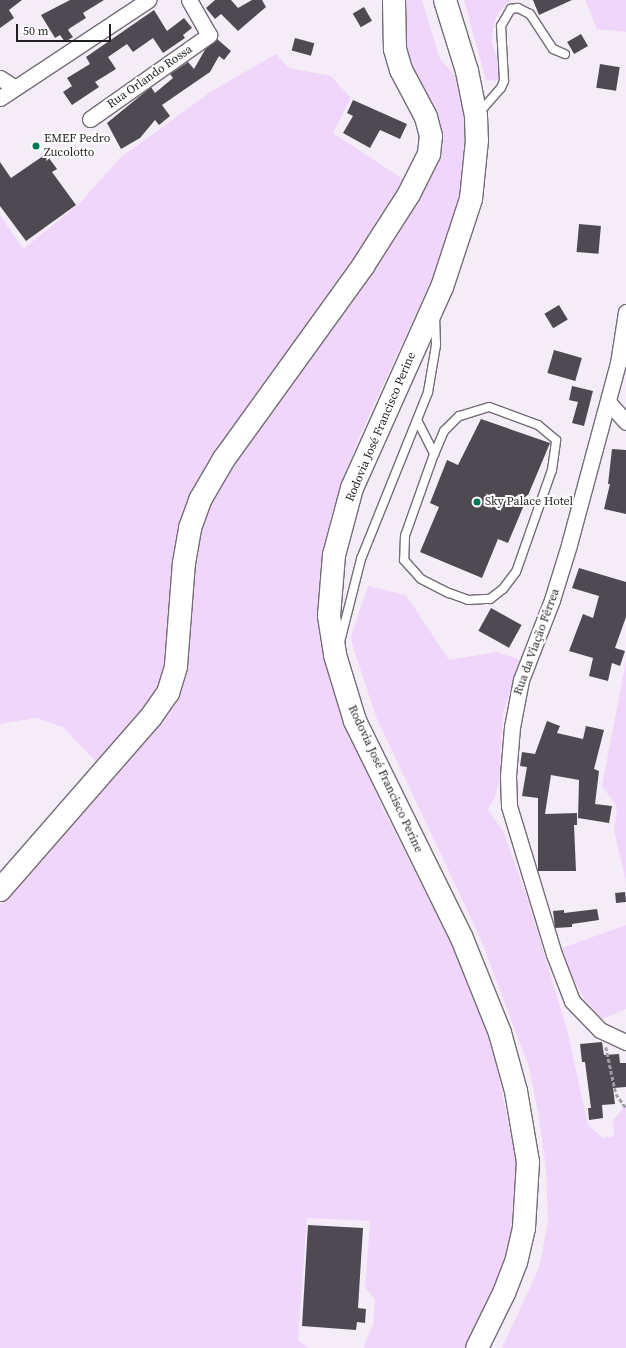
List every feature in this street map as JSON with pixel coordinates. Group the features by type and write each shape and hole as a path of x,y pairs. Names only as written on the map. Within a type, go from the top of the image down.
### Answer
{"main road":[{"path":"0,890 151,717 168,693 176,666 184,563 190,528 200,500 224,459 363,266 409,194 429,154 431,136 426,117 401,70 395,49 394,0"},
{"path":"430,0 449,49 467,71"},
{"name":"Rodovia José Francisco Perine","path":"445,0 450,10 467,71 476,116 477,140 471,199 455,254 352,488 342,521 330,588 329,616 335,655 355,721 463,943 500,1033 516,1091 528,1162 524,1228 516,1262 504,1293 477,1348"}],"street":[{"path":"0,98 14,87 148,0"},
{"name":"Rua Orlando Rossa","path":"90,119 209,35 189,0"},
{"path":"0,78 14,87"},
{"name":"Rua da Viação Fêrrea","path":"600,1030 572,1000 554,954 509,806 508,776 512,728 521,680 552,600 608,402 625,320"},
{"path":"608,402 626,422"},
{"path":"600,1030 626,1042"}],"lane":[{"path":"476,116 501,88 504,81 500,26 511,9 518,8 530,14 553,49 566,54"},
{"path":"335,655 360,559 428,392 436,345 434,303"},
{"path":"417,420 434,454 405,536 404,560 420,579 468,600 490,599 504,589 516,572 552,470 556,440 538,425 489,407 459,416 444,431 434,454"}],"path":[{"path":"600,1030 616,1094 626,1108"}],"shaded area":[{"path":"398,0 422,0 440,59 457,78 465,117 462,184 458,207 442,257 357,442 331,516 320,573 318,607 320,640 340,711 383,809 452,945 492,1043 517,1166 512,1230 505,1261 494,1292 468,1348 363,1348 373,1325 375,1300 365,1287 370,1221 307,1218 298,1340 308,1348 0,1348 0,905 154,728 195,546 208,503 440,131 438,113 408,69"},
{"path":"464,0 510,0 497,15 493,29 492,41 500,72 500,77 496,81 486,80"},
{"path":"585,0 626,0 626,32 597,29"},
{"path":"276,54 289,68 331,76 351,98 333,133 409,183 178,540 171,587 167,658 157,691 96,762 63,727 36,718 0,724 0,215 23,249 79,204 120,158 212,91"},
{"path":"368,586 406,595 449,660 496,652 521,660 503,713 499,781 495,797 488,810 503,831 527,897 568,1033 588,1125 603,1138 614,1136 613,1120 626,1105 626,1348 502,1348 539,1268 548,1221 546,1169 538,1112 529,1067 480,937 376,717 353,647 351,637"},
{"path":"626,661 626,882 614,830 617,807 602,786"},
{"path":"626,925 626,1009 602,1019 585,1000 572,977 562,948"}],"building":[{"path":"0,0 22,0 9,10 14,18 0,28"},
{"path":"70,0 104,0 83,13 86,18 68,30 73,37 65,42 60,35 55,38 41,15"},
{"path":"215,0 231,0 238,8 252,0 262,0 266,7 238,31 221,14 215,19 206,8"},
{"path":"533,0 572,0 539,15"},
{"path":"364,7 372,21 361,27 353,14"},
{"path":"154,10 167,31 184,18 192,28 183,35 185,38 163,53 153,38 133,52 127,44 108,57 116,69 95,82 99,87 72,105 63,92 72,86 67,78 90,64 86,57"},
{"path":"581,34 588,46 574,54 567,42"},
{"path":"295,38 314,43 311,56 292,51"},
{"path":"217,39 231,51 224,60 219,56 210,72 162,105 170,116 159,125 155,120 140,138 121,149 107,123 151,87 155,93 173,78 170,74 188,62 194,69 206,48"},
{"path":"600,64 620,67 616,91 596,88"},
{"path":"353,100 407,124 400,139 380,130 370,148 343,133 353,116 347,113"},
{"path":"46,154 57,169 52,172 76,205 26,241 0,206 0,162 11,178"},
{"path":"579,224 601,226 598,254 577,252"},
{"path":"559,305 568,320 553,328 544,314"},
{"path":"554,350 582,358 575,381 547,373"},
{"path":"572,386 593,391 584,426 572,423 578,402 569,400"},
{"path":"481,419 550,443 508,543 498,539 482,578 420,552 439,507 430,503 447,460 458,465"},
{"path":"612,449 626,450 626,514 604,509 610,484 608,484"},
{"path":"579,568 626,582 626,617 615,648 625,651 620,666 612,663 608,681 589,676 593,658 569,651 583,614 593,618 599,596 572,588"},
{"path":"491,608 522,625 509,648 478,631"},
{"path":"547,721 560,726 557,733 583,739 586,726 604,730 594,769 599,771 595,804 612,806 609,823 578,818 579,780 551,775 545,814 577,813 577,825 574,825 576,871 538,871 538,798 522,796 527,767 520,766 522,752 535,754"},
{"path":"625,892 626,902 616,903 615,893"},
{"path":"597,909 599,920 572,924 572,927 555,928 553,911 564,910 564,913"},
{"path":"602,1042 604,1055 619,1054 620,1063 626,1063 626,1087 613,1088 615,1104 602,1105 603,1118 589,1120 588,1108 591,1108 585,1062 582,1062 580,1044"},
{"path":"308,1225 363,1228 358,1308 366,1309 365,1323 357,1322 356,1330 302,1326"}],"place":[{"name":"EMEF Pedro Zucolotto","path":"36,146"},
{"name":"Sky Palace Hotel","path":"477,502"}]}
